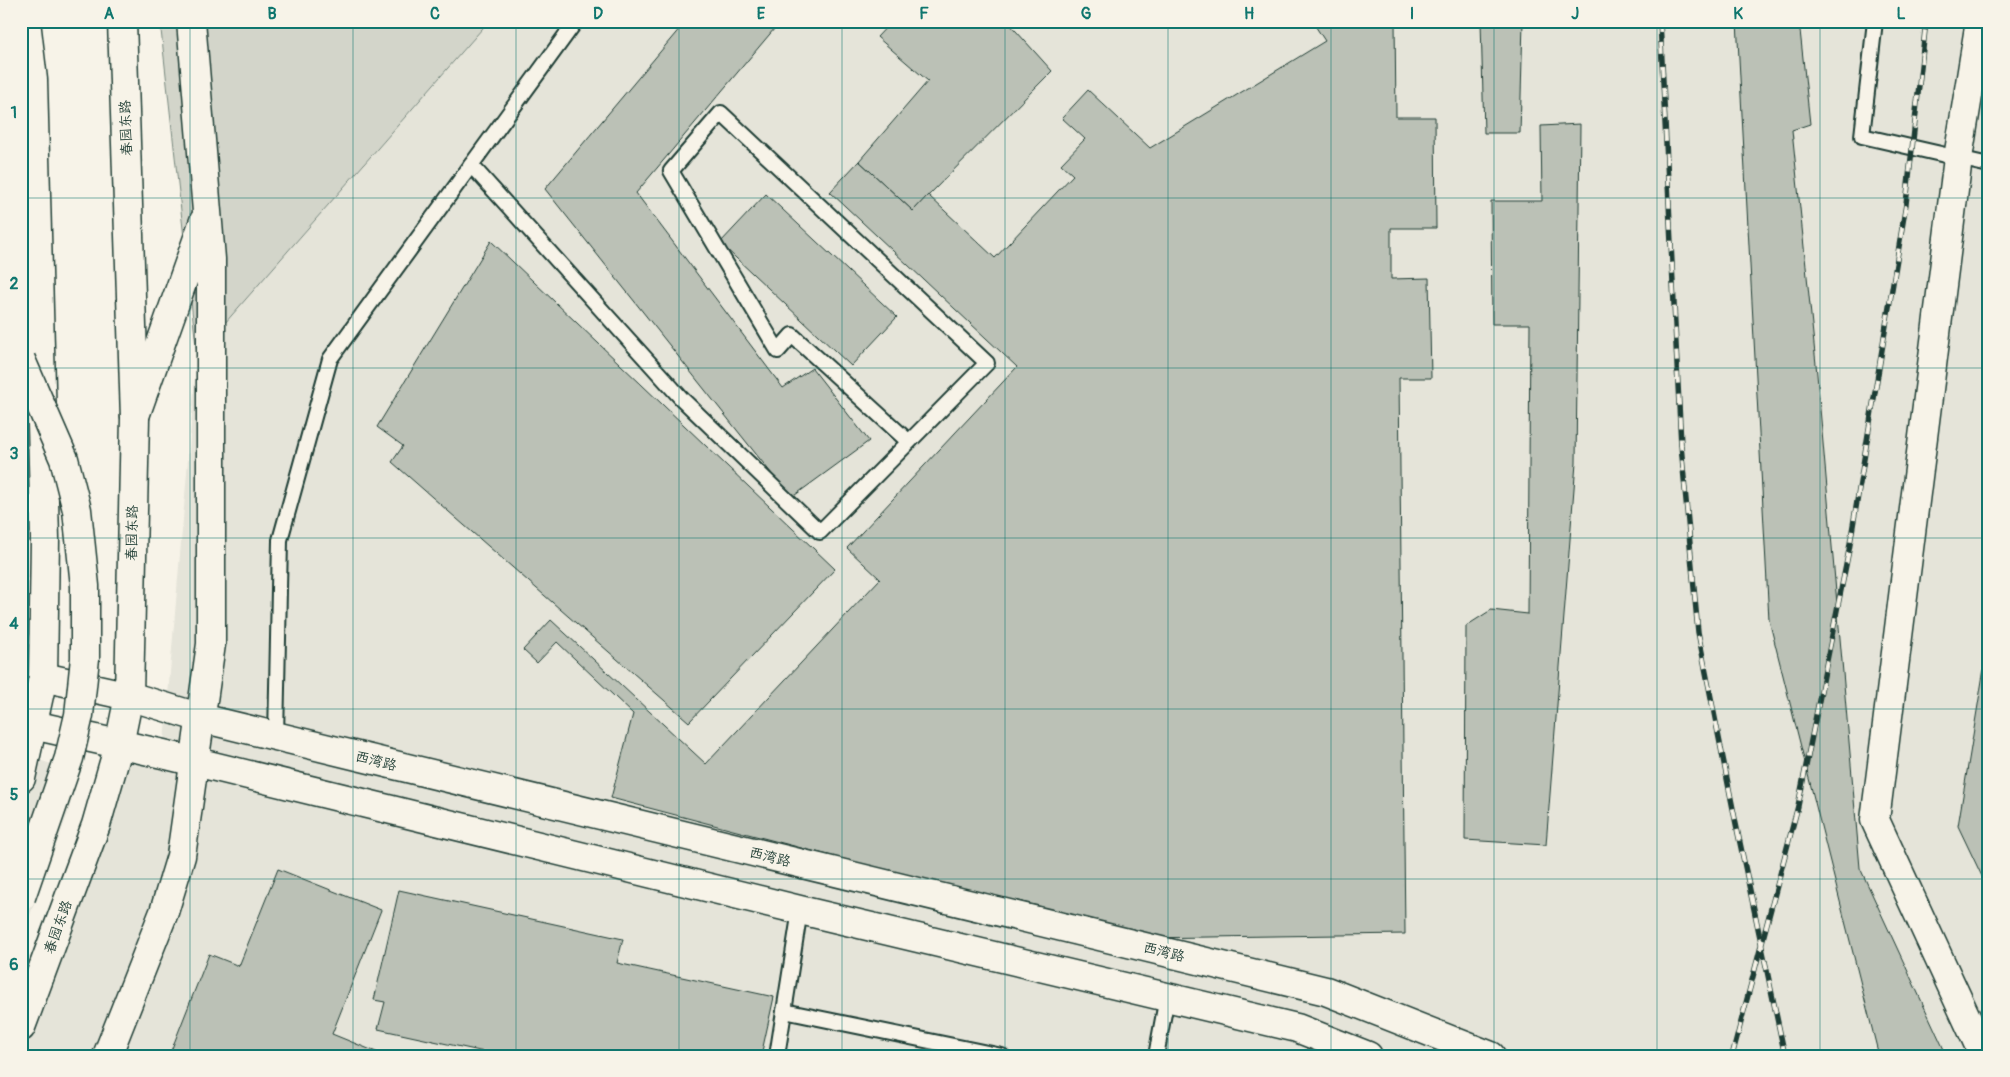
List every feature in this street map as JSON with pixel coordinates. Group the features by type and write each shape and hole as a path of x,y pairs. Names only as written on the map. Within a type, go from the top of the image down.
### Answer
{"main road":[{"path":"21,778 43,677 45,539 33,80 26,21"},
{"name":"春园东路","path":"21,1027 96,825 119,745 129,696 135,418 122,21"},
{"path":"107,1056 164,912 181,856 211,644 211,260 191,21"},
{"path":"1980,21 1958,158 1875,820 1984,1056"},
{"path":"135,418 207,213"},
{"path":"21,360 64,459 77,510 85,586 85,658 78,715 69,758 21,898"},
{"name":"西湾路","path":"43,677 129,696 201,718 276,737 1326,991 1491,1056"},
{"path":"33,725 195,762 800,910 1297,1028 1368,1056"}],"lane":[{"path":"276,737 280,540 330,359 576,21"},
{"path":"1875,21 1862,136 1989,165"},
{"path":"471,165 682,399 820,532 909,442 988,362 721,113 671,171 778,352 792,335 909,442"},
{"path":"777,1056 800,910"},
{"path":"1156,1056 1167,997"},
{"path":"784,1011 1002,1056"}],"shaded area":[{"path":"160,21 489,21 197,355"},
{"path":"489,21 1989,21 1989,1056 21,1056 21,1009 119,745 163,754 197,355"},
{"path":"21,754 78,773 68,813 21,939"}],"building":[{"path":"686,21 784,21 780,22 636,193 783,388 812,368 869,441 791,498 545,189"},
{"path":"892,21 1007,21 1052,71 913,211 859,161 928,81 877,37"},
{"path":"1312,21 1395,21 1396,117 1435,117 1436,228 1391,228 1391,279 1429,278 1431,378 1399,378 1405,934 1144,938 611,798 633,714 557,642 537,663 523,650 551,620 706,764 880,579 847,548 1017,367 830,192 859,161 913,211 928,195 995,258 1073,175 1061,164 1085,139 1062,118 1088,90 1150,148 1325,41"},
{"path":"1481,21 1523,21 1520,133 1484,133"},
{"path":"1737,21 1799,21 1810,124 1792,130 1817,374 1860,868 1947,1056 1879,1056 1769,620"},
{"path":"1580,124 1576,463 1546,845 1465,840 1466,626 1491,610 1528,614 1530,324 1492,324 1491,201 1542,201 1541,126"},
{"path":"766,194 897,317 851,366 720,243"},
{"path":"491,241 835,569 689,722 392,462 403,446 377,427"},
{"path":"1989,638 1989,891 1958,826"},
{"path":"278,869 381,910 332,1034 386,1056 169,1056 209,954 239,966"},
{"path":"399,890 623,939 617,963 774,997 761,1056 503,1056 378,1029 385,1002 374,1000"}],"railway":[{"path":"1660,21 1681,445 1698,632 1785,1056"},
{"path":"1732,1056 1798,806 1849,550 1906,204 1926,21"}]}
